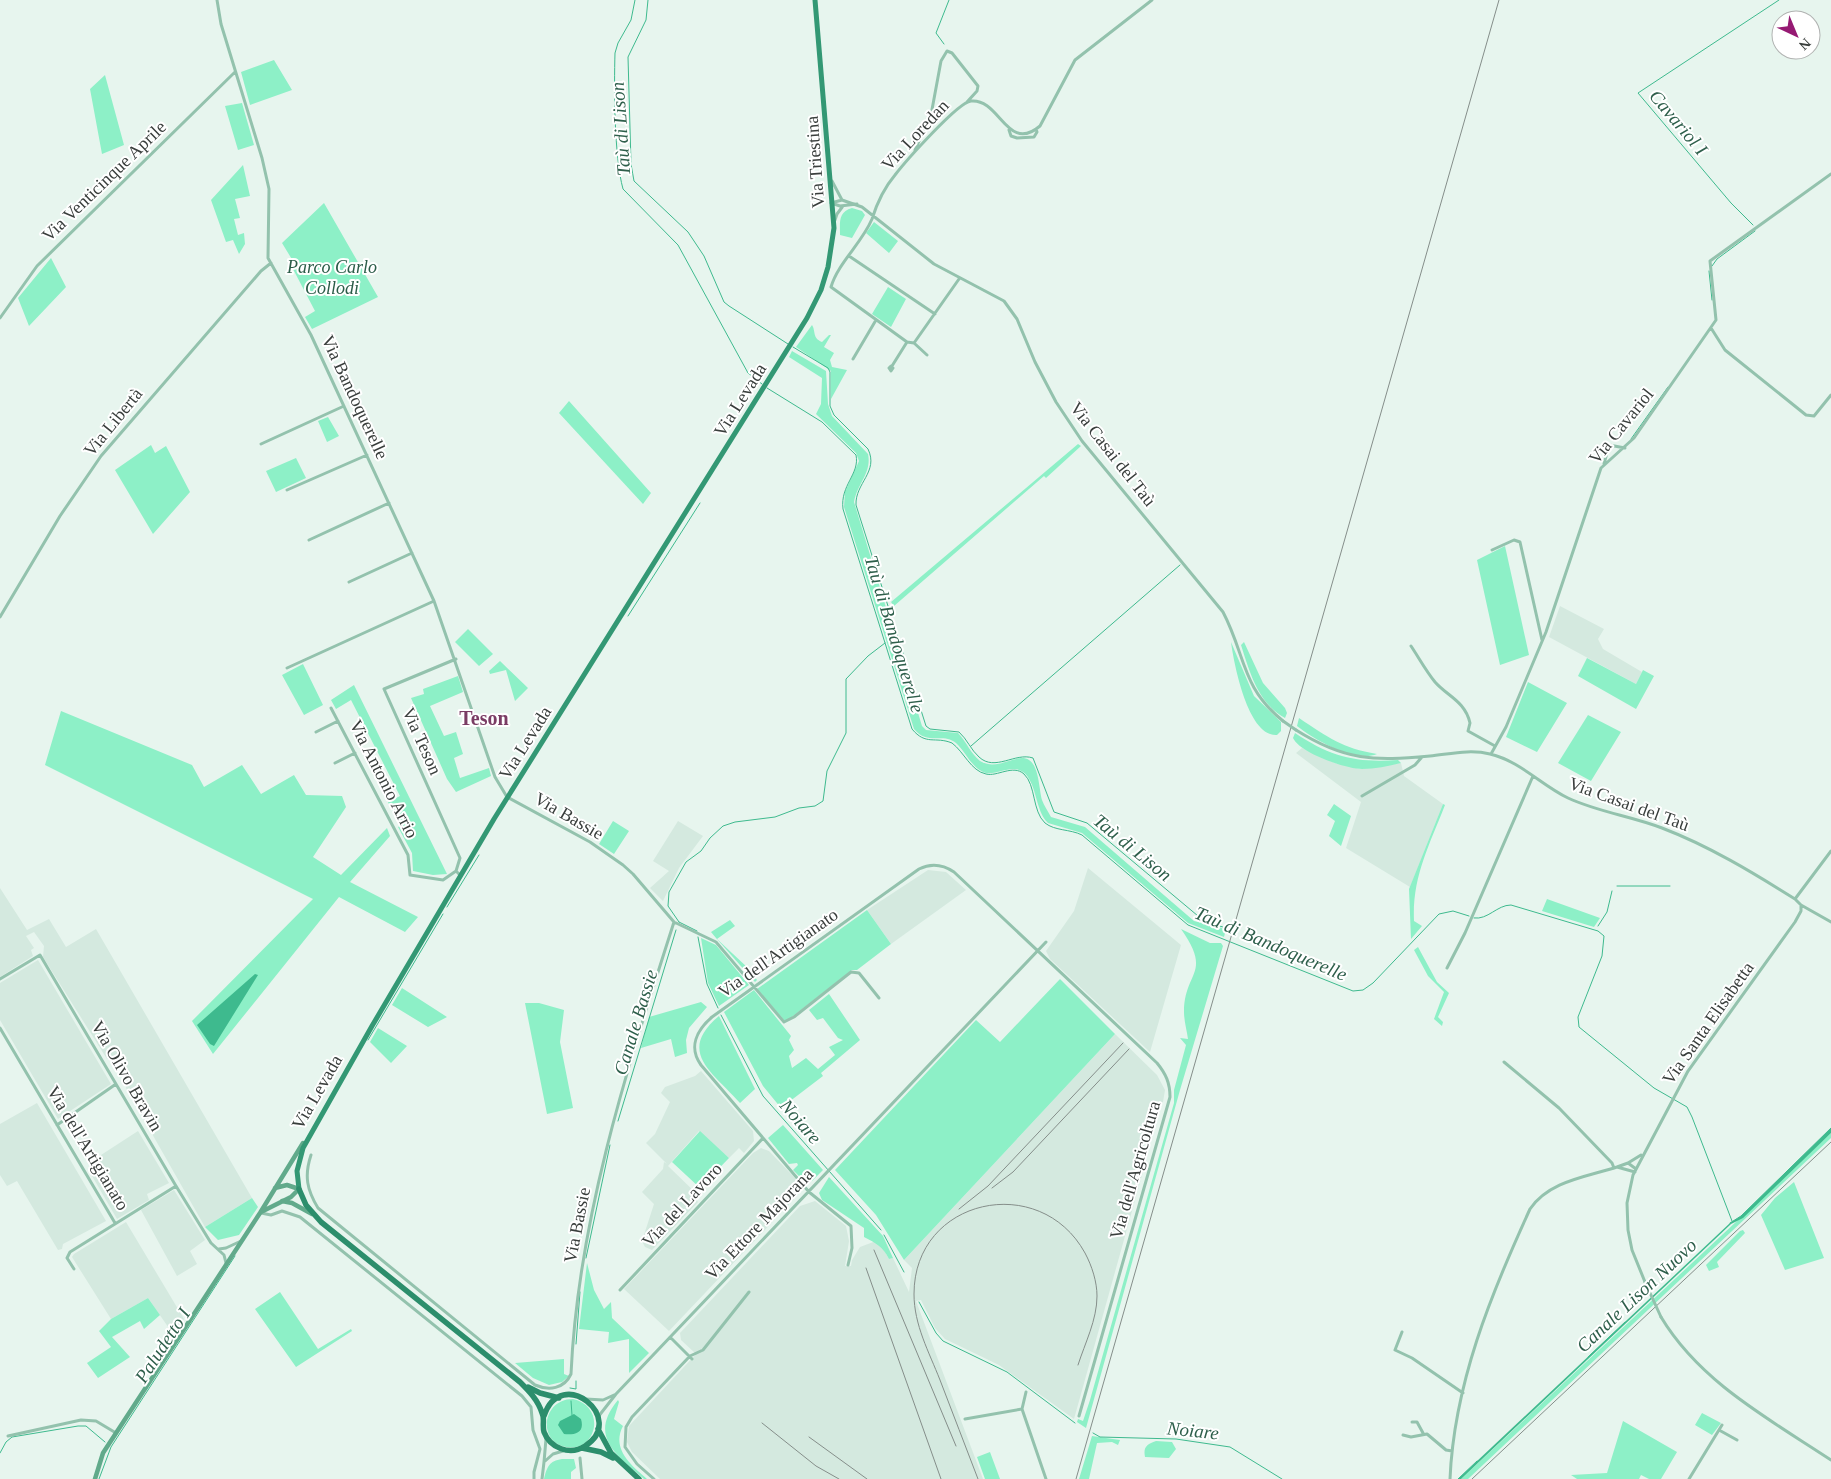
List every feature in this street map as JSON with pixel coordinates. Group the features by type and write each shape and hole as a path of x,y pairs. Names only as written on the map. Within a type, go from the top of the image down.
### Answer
{"highway":[{"path":"299,1189 306,1205 315,1216 520,1382 535,1398 544,1416"},
{"path":"520,1382 540,1393 558,1398"},
{"path":"619,1462 601,1452 582,1448 566,1450 554,1445 546,1436 543,1426 544,1416 549,1405 558,1398 572,1395 586,1399 594,1407 598,1417 598,1428 606,1447 619,1462 639,1479"},
{"path":"582,1448 592,1440 598,1428"}],"main road":[{"name":"Via Triestina","path":"808,318 821,290 828,267 834,228 815,0"},
{"name":"Via Levada","path":"95,1479 103,1453 310,1133 458,873 508,797 808,318"},
{"path":"274,1188 286,1185 299,1189 298,1164 310,1133"},
{"name":"Via Levada","path":"260,1213 291,1197 299,1189"},
{"path":"281,1201 292,1203 315,1216"}],"street":[{"name":"Via Bandoquerelle","path":"217,0 221,24 262,158 269,189 268,254 271,264 309,330 434,601 456,659 495,777 508,797"},
{"name":"Via Loredan","path":"876,320 833,291 831,286 895,175 912,155 948,118 967,102 974,101 991,107 1009,130 1020,133 1036,129 1040,126 1075,60 1152,0"},
{"path":"912,155 931,115 941,61 945,52 952,52 978,86 967,102"},
{"name":"Via Venticinque Aprile","path":"0,318 36,266 227,77 235,72"},
{"path":"829,173 834,189 842,200"},
{"name":"Via Cavariol","path":"1491,754 1542,641 1604,464 1625,448 1716,320 1709,266 1713,258 1754,228 1773,218 1831,174"},
{"path":"831,203 842,200 858,204"},
{"path":"831,203 843,206 858,204"},
{"name":"Via Casai del Taù","path":"858,204 934,264 959,279 1004,301 1013,312 1043,378 1082,441 1223,612 1232,628 1252,688 1263,704 1283,721 1318,744 1342,754 1372,758 1468,752 1491,754 1510,761 1554,791 1576,802 1663,828 1726,857 1831,922"},
{"path":"834,228 837,214 843,206"},
{"path":"849,256 935,314"},
{"name":"Via Libertà","path":"0,617 60,516 101,456 262,271 271,264"},
{"path":"914,343 959,279"},
{"path":"853,359 876,320 907,342 914,343 927,355"},
{"path":"1711,328 1725,350 1806,415 1814,416 1831,395"},
{"path":"892,366 907,342"},
{"path":"261,444 345,406"},
{"path":"1604,464 1603,459 1609,445 1625,448"},
{"path":"287,490 367,455"},
{"path":"309,540 389,503"},
{"path":"1492,550 1514,540 1520,542 1542,641"},
{"path":"348,582 412,553"},
{"path":"287,668 434,601"},
{"path":"1411,646 1434,681 1452,695 1465,712 1470,723 1468,731 1495,746"},
{"name":"Via Teson","path":"456,659 384,689 460,858 458,873"},
{"name":"Via Antonio Arrio","path":"332,708 408,855 410,874 443,880 458,873"},
{"path":"316,732 338,721"},
{"path":"335,763 355,753"},
{"path":"1362,796 1415,765 1422,756"},
{"path":"1447,968 1466,934 1533,776"},
{"name":"Via Bassie","path":"311,1155 306,1176 308,1187 318,1208 535,1385 544,1389 553,1389 566,1383 571,1374 576,1302 580,1277 608,1139 637,1036 674,922 634,874 612,856 508,797"},
{"path":"1795,899 1831,851"},
{"name":"Via dell'Artigianato","path":"848,1264 852,1248 851,1226 809,1192 701,1065 695,1052 695,1037 701,1027 754,986 919,869 932,865 943,866 954,872 1036,951"},
{"name":"Via Santa Elisabetta","path":"1801,905 1801,911 1795,922 1697,1057 1673,1097 1632,1181 1627,1203 1628,1230 1632,1250 1645,1282 1661,1317 1681,1348 1714,1379 1765,1417 1831,1460"},
{"path":"674,922 716,942 784,1022 794,1017 851,972 859,973 879,998"},
{"name":"Via Ettore Majorana","path":"598,1417 616,1394 1046,942"},
{"name":"Via dell'Agricoltura","path":"1036,951 1157,1063 1164,1071 1170,1086 1170,1097 1079,1416"},
{"name":"Via Olivo Bravin","path":"0,979 40,955 176,1186 211,1243 219,1250 226,1263"},
{"name":"Via dell'Artigianato","path":"0,1028 115,1223 176,1186"},
{"path":"1504,1062 1559,1108 1616,1168 1626,1171 1636,1170"},
{"path":"57,1126 116,1084"},
{"name":"Via del Lavoro","path":"620,1290 763,1138"},
{"path":"1450,1479 1452,1452 1472,1354 1497,1285 1533,1204 1551,1188 1616,1168 1644,1153"},
{"path":"1628,1163 1636,1170"},
{"path":"1626,1171 1632,1181"},
{"path":"260,1213 271,1215 282,1211 300,1217 522,1396 531,1407 533,1430 540,1449 534,1479"},
{"path":"74,1269 67,1258 68,1254 115,1223"},
{"path":"219,1250 241,1241"},
{"path":"226,1248 233,1253"},
{"path":"219,1250 233,1253"},
{"path":"654,1479 638,1464 625,1447 626,1427 632,1417 691,1358 703,1350 749,1292"},
{"path":"1402,1332 1395,1350 1412,1358 1463,1393"},
{"path":"670,1337 691,1358"},
{"path":"1026,1392 1022,1409 1046,1479"},
{"path":"586,1399 603,1400 616,1394"},
{"path":"965,1419 1022,1409"},
{"path":"8,1436 81,1420 96,1421 116,1433"},
{"path":"1412,1422 1417,1422 1423,1433 1433,1437 1446,1450 1452,1452"},
{"path":"1689,1479 1722,1425"},
{"path":"1719,1430 1737,1440"},
{"path":"1403,1434 1411,1437 1423,1433"},
{"path":"542,1479 546,1436"},
{"path":"544,1462 553,1454 566,1450"},
{"path":"580,1458 582,1479"}],"shaded area":[{"path":"1560,606 1604,629 1598,639 1603,649 1642,672 1636,684 1549,637"},
{"path":"1302,748 1335,763 1360,769 1401,763 1404,776 1443,804 1410,887 1346,848 1361,802 1296,753"},
{"path":"678,821 703,836 679,868 663,901 650,888 669,871 653,861"},
{"path":"1088,868 1181,945 1150,1052 1050,959 1046,951 1074,911"},
{"path":"928,870 946,872 966,890 891,944 867,910"},
{"path":"0,888 27,930 49,919 66,947 96,929 252,1198 205,1227 126,1088 126,1077 114,1056 107,1059 43,957 44,946 34,932 26,936 34,948 31,950 33,956 0,977"},
{"path":"38,960 111,1084 58,1119 0,1020 0,983"},
{"path":"255,974 258,975 214,1046 210,1044 197,1025"},
{"path":"1115,1034 1157,1075 1165,1090 1163,1102 1154,1107 1140,1161 1144,1168 1074,1419 999,1365 945,1339 935,1328 921,1300 916,1301 983,1479 660,1479 632,1452 627,1442 629,1426 696,1354 681,1340 680,1333 800,1206 815,1201 846,1226 849,1241 845,1266 851,1266 852,1260 860,1247 876,1241 889,1259 893,1258 909,1292 912,1268 904,1260"},
{"path":"701,1071 753,1131 754,1141 744,1153 739,1148 729,1158 699,1131 668,1166 698,1195 695,1198 698,1202 652,1250 645,1247 642,1241 654,1204 642,1192 663,1169 664,1162 667,1164 646,1143 655,1134 670,1102 661,1093 665,1087 695,1076"},
{"path":"37,1103 106,1221 63,1244 62,1249 58,1250 17,1181 7,1186 0,1175 0,1124"},
{"path":"1831,1128 1831,1133 1743,1218 1731,1224 1461,1479 1458,1479 1730,1223 1741,1216"},
{"path":"138,1131 169,1183 147,1194 149,1200 117,1219 88,1169 98,1164 101,1155"},
{"path":"761,1148 769,1151 795,1178 800,1188 797,1196 669,1331 624,1289 753,1153"},
{"path":"174,1190 205,1240 190,1251 197,1264 177,1276 141,1210"},
{"path":"126,1222 184,1319 173,1334 148,1298 111,1319 72,1257"},
{"path":"574,1414 581,1419 582,1427 578,1432 564,1434 558,1425 560,1421"}],"green space":[{"path":"274,60 292,90 250,105 241,72"},
{"path":"105,75 124,145 102,154 90,89"},
{"path":"242,103 254,145 238,150 225,106"},
{"path":"243,165 250,196 235,199 240,218 234,219 238,235 244,233 245,244 239,254 233,240 226,242 211,200"},
{"name":"Parco Carlo Collodi","path":"324,203 378,297 312,329 305,317 315,311 293,269 296,266 282,243"},
{"path":"852,208 862,211 865,215 852,238 840,235 840,226 844,212"},
{"path":"874,222 898,241 889,253 866,233"},
{"path":"51,258 66,287 29,326 18,298"},
{"path":"888,287 906,299 891,327 872,314"},
{"path":"812,325 815,336 822,342 831,335 824,347 834,353 830,360 832,367 847,370 831,399 831,371 796,347"},
{"path":"792,351 826,371 828,404 832,416 868,454 868,467 854,502 922,726 926,730 958,733 977,758 987,764 1019,758 1029,760 1035,767 1042,800 1051,817 1085,827 1194,921 1226,929 1224,937 1188,923 1082,833 1048,823 1041,811 1031,782 1023,772 1010,769 986,773 973,764 956,743 946,739 924,737 914,729 844,507 845,492 859,461 856,453 816,414 821,404 822,378 789,357"},
{"path":"569,401 651,493 643,504 559,413"},
{"path":"328,417 339,436 327,442 318,421"},
{"path":"1078,444 1081,446 1046,478 1044,476 894,606 891,602"},
{"path":"151,445 155,453 166,446 190,492 153,534 115,470"},
{"path":"296,458 306,478 276,492 266,471"},
{"path":"1505,546 1529,655 1500,665 1477,560"},
{"path":"468,629 493,654 479,666 455,642"},
{"path":"1231,642 1254,696 1281,722 1281,731 1277,735 1267,732 1258,724 1250,712 1239,682"},
{"path":"1244,642 1263,683 1285,708 1287,713 1285,718 1268,704 1256,686 1241,645"},
{"path":"1587,658 1636,684 1643,670 1654,676 1636,709 1578,676"},
{"path":"500,661 528,688 515,701 506,670 490,674 489,671"},
{"path":"303,664 323,705 304,715 282,675"},
{"path":"458,676 463,692 430,706 444,736 456,732 463,754 454,758 460,778 489,768 491,776 456,792 447,779 411,698 424,694 423,689"},
{"path":"1528,682 1567,703 1537,752 1506,737"},
{"path":"354,685 447,874 433,875 413,871 412,853 398,827 400,826 388,802 400,796 351,700 336,709 331,700"},
{"path":"61,711 192,765 204,787 242,765 261,794 294,775 306,795 342,796 346,807 313,857 341,875 387,828 390,836 350,882 418,917 405,932 339,897 213,1054 192,1021 313,899 45,765"},
{"path":"1588,715 1621,732 1591,781 1558,763"},
{"path":"1299,718 1336,741 1354,749 1377,754 1368,756 1357,755 1335,749 1297,726"},
{"path":"1295,733 1320,748 1344,757 1383,761 1398,760 1401,763 1367,769 1345,766 1324,759 1304,749 1293,738"},
{"path":"1334,804 1351,816 1341,846 1329,836 1335,821 1327,815"},
{"path":"1443,804 1445,805 1423,862 1416,890 1414,921 1422,926 1411,939 1409,889"},
{"path":"613,821 629,831 614,854 599,844"},
{"path":"1547,899 1600,918 1594,927 1542,911"},
{"path":"867,910 891,944 857,970 852,970 788,1020 784,1020 757,989"},
{"path":"730,920 735,926 717,939 748,968 757,980 755,982 716,938 711,932"},
{"path":"1181,929 1210,943 1221,943 1223,946 1180,1090 1086,1428 1077,1422 1078,1419 1083,1421 1090,1400 1174,1103 1174,1090 1186,1045 1180,1038 1188,1039 1184,1015 1185,999 1196,964 1195,955"},
{"path":"701,938 716,945 749,985 719,1006 708,983"},
{"path":"1418,947 1437,982 1449,993 1438,1017 1443,1022 1442,1026 1434,1019 1444,992 1428,976 1414,950"},
{"path":"1060,979 1115,1034 904,1260 876,1215 835,1170 976,1020 1000,1042"},
{"path":"402,988 447,1017 428,1027 392,1005"},
{"path":"754,990 791,1036 789,1040 794,1050 789,1056 792,1068 806,1058 818,1069 835,1055 829,1047 843,1040 838,1038 823,1018 817,1020 809,1010 829,994 860,1040 821,1073 823,1076 781,1108 763,1086 724,1012"},
{"path":"701,1002 707,1007 689,1028 686,1040 687,1053 675,1057 671,1039 641,1048 649,1017"},
{"path":"525,1003 539,1003 564,1010 560,1042 573,1108 547,1114"},
{"path":"719,1016 755,1089 740,1103 710,1071 703,1061 700,1051 700,1040 706,1029"},
{"path":"378,1028 407,1046 391,1063 370,1042"},
{"path":"783,1125 823,1170 812,1181 804,1181 793,1170 798,1165 797,1163 789,1164 768,1138"},
{"path":"700,1131 729,1158 700,1188 672,1162"},
{"path":"1831,1133 1831,1138 1468,1479 1461,1479"},
{"path":"829,1177 883,1236 893,1258 889,1259 879,1246 864,1237 864,1228 822,1200 819,1193"},
{"path":"1794,1182 1824,1258 1785,1270 1761,1215 1775,1198"},
{"path":"252,1198 258,1207 239,1235 218,1240 205,1227"},
{"path":"1743,1230 1745,1233 1717,1262 1719,1267 1709,1271 1706,1265"},
{"path":"587,1263 594,1290 604,1309 611,1302 612,1318 649,1353 629,1373 629,1339 608,1343 609,1332 579,1329"},
{"path":"280,1292 318,1349 351,1329 352,1331 296,1367 255,1309"},
{"path":"148,1298 160,1315 144,1329 140,1321 112,1337 130,1357 98,1378 87,1363 111,1347 99,1331 111,1319"},
{"path":"564,1359 564,1374 569,1376 562,1382 549,1385 533,1378 515,1363"},
{"path":"573,1399 583,1403 590,1410 594,1419 594,1428 591,1436 585,1443 577,1447 566,1447 557,1444 551,1437 547,1430 547,1421 555,1406 563,1401"},
{"path":"618,1400 614,1419 623,1426 619,1442 621,1449 629,1462 647,1479 644,1479 624,1462 609,1444 605,1424 609,1413"},
{"path":"1702,1413 1721,1423 1712,1435 1695,1425"},
{"path":"1623,1421 1677,1452 1661,1479 1649,1479 1641,1475 1639,1479 1577,1479 1571,1475 1607,1473"},
{"path":"1092,1436 1120,1440 1118,1445 1112,1442 1097,1443 1089,1479 1079,1479"},
{"path":"1156,1441 1172,1442 1176,1449 1169,1458 1145,1457 1146,1446"},
{"path":"990,1452 1000,1479 985,1479 977,1457"},
{"path":"574,1459 576,1468 571,1472 571,1479 544,1479 549,1465 554,1461"}],"waterway":[{"name":"Taù di Bandoquerelle","path":"635,0 631,20 618,43 615,53 616,141 623,189 678,245 748,373 762,384"},
{"name":"Taù di Lison","path":"648,0 646,20 628,57 631,164 634,181 688,232 704,256 724,302 788,344"},
{"path":"944,44 936,33 949,0"},
{"name":"Cavariol I","path":"1753,225 1731,203 1638,93 1779,0"},
{"name":"Cavariol I","path":"1712,266 1717,259 1755,231"},
{"name":"Cavariol I","path":"1709,271 1712,300"},
{"name":"Taù di Lison","path":"793,347 828,368 830,372 830,406 834,415 868,449 871,457 869,471 859,490 856,505 926,726 930,729 959,732 976,754 985,761 992,763 1019,757 1033,758 1054,812 1087,823 1204,921 1226,928"},
{"name":"Cavariol I","path":"1631,439 1668,387"},
{"name":"Taù di Bandoquerelle","path":"767,388 822,422 856,455 855,468 844,493 843,509 912,729 917,734 926,739 952,743 976,769 986,774 1010,770 1020,771 1031,785 1038,812 1045,823 1049,826 1082,835 1188,925 1353,991 1363,990 1373,983 1439,914 1453,911 1469,916"},
{"path":"628,616 700,503"},
{"path":"971,746 1180,565"},
{"name":"Canale Bassie","path":"679,922 668,906 669,892 686,862 701,851 710,838 723,826 735,822 775,817 799,808 815,806 823,801 827,771 846,733 846,679 868,656 885,643"},
{"path":"447,907 479,855"},
{"path":"1617,886 1670,886"},
{"path":"1598,926 1607,912 1612,891"},
{"name":"Taù di Bandoquerelle","path":"1474,918 1484,917 1501,907 1511,905 1598,931 1604,936 1602,956 1578,1017 1579,1027 1654,1088 1687,1107 1732,1221"},
{"path":"368,1040 443,914"},
{"name":"Noiare","path":"679,922 697,931"},
{"name":"Canale Bassie","path":"618,1121 676,930"},
{"name":"Noiare","path":"698,937 707,984 718,1008"},
{"name":"Noiare","path":"721,1015 763,1096 881,1230"},
{"name":"Canale Lison Nuovo","path":"1730,1223 1741,1216 1831,1128"},
{"name":"Canale Bassie","path":"586,1258 610,1145"},
{"name":"Noiare","path":"884,1235 904,1272"},
{"name":"Paludetto I","path":"99,1479 111,1447 235,1256"},
{"name":"Canale Bassie","path":"576,1344 580,1292"},
{"name":"Noiare","path":"919,1302 936,1333 943,1341 1007,1372 1075,1423"},
{"name":"Canale Lison Nuovo","path":"1588,1357 1625,1322"},
{"name":"Canale Bassie","path":"570,1388 576,1389 576,1381"},
{"name":"Canale Bassie","path":"571,1401 572,1415"},
{"name":"Paludetto I","path":"0,1453 6,1442 12,1437 78,1426 86,1426 105,1442"},
{"name":"Noiare","path":"1093,1433 1100,1437 1176,1439 1230,1447 1282,1479"},
{"name":"Canale Lison Nuovo","path":"1458,1479 1477,1461"}],"railway":[{"path":"1076,1479 1499,0"},
{"path":"959,1209 988,1186 1123,1043"},
{"path":"992,1188 1013,1172 1129,1049"},
{"path":"1472,1479 1831,1142"},
{"path":"978,1479 923,1338 917,1317 914,1294 920,1261 934,1236 956,1217 983,1207 1011,1205 1039,1211 1065,1227 1085,1253 1094,1274 1097,1291 1093,1323 1078,1365"},
{"path":"874,1250 956,1446"},
{"path":"866,1268 941,1479"},
{"path":"762,1423 816,1466 839,1479"},
{"path":"809,1437 867,1479"}],"district":[{"name":"Teson","path":"484,718"}]}
